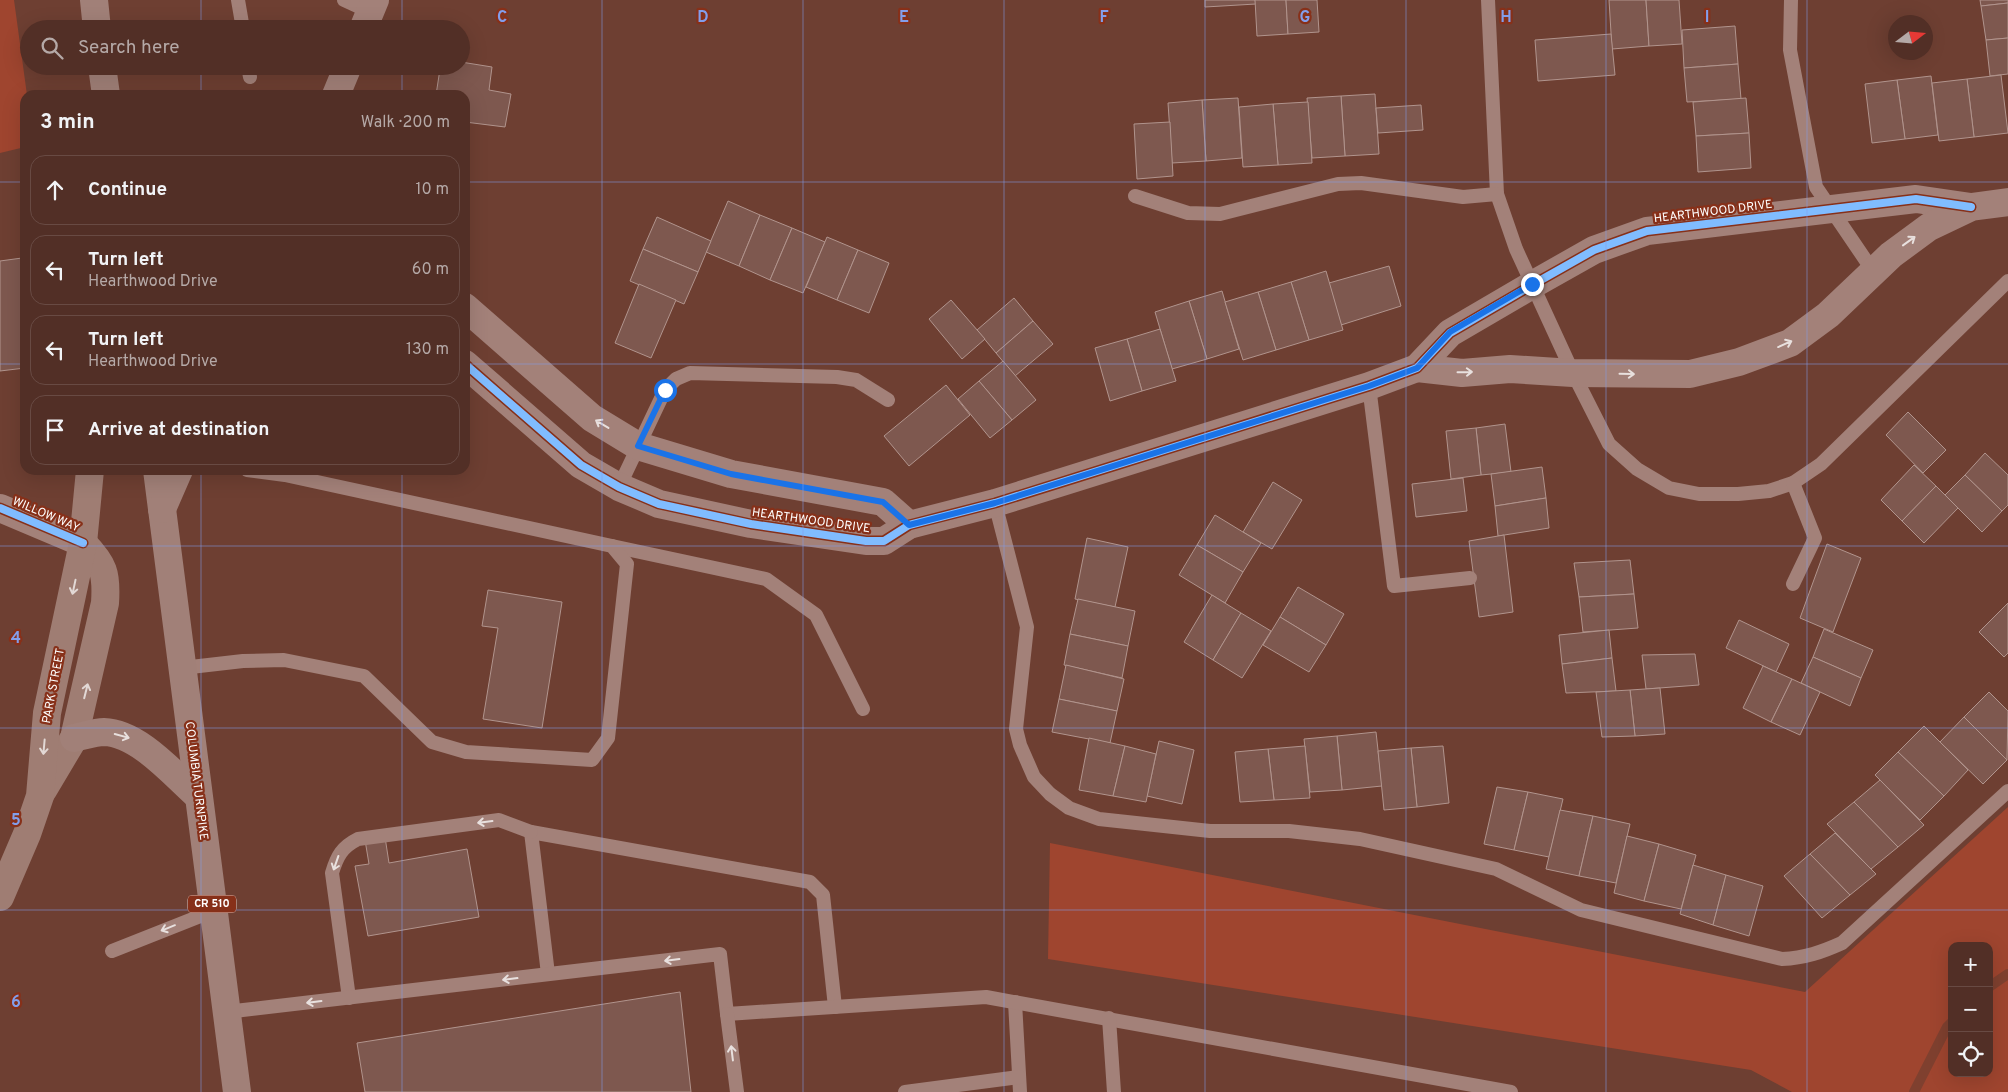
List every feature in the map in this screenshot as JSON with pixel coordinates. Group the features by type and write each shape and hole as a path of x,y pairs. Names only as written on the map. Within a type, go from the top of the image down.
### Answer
{"main road":[{"path":"94,0 97,20"},
{"path":"103,75 105,90"},
{"name":"PARK STREET","path":"0,897 27,834 40,796 47,713 83,543 90,475"},
{"name":"COLUMBIA TURNPIKE","path":"158,475 237,1092"},
{"path":"162,509 177,475"},
{"path":"40,796 74,738 106,603 106,581 101,562 83,543"},
{"path":"74,738 104,732 127,737 143,747 198,796"}],"street":[{"path":"338,90 344,75"},
{"name":"HEARTHWOOD DRIVE","path":"1417,368 1450,332 1594,250 1647,231 1916,199 1971,207 2008,202"},
{"name":"HEARTHWOOD DRIVE","path":"470,369 547,438 582,465 619,487 659,504 751,524 849,540 884,541 909,525 995,503 1369,386 1417,368 1462,373 1510,369 1573,373 1690,374 1739,362 1790,343 1828,315 1891,254 1929,227 1971,207"},
{"path":"470,311 592,418 638,446 731,474 883,502 909,525"},
{"name":"WILLOW WAY","path":"0,508 83,543"}],"lane":[{"path":"238,0 241,20"},
{"path":"344,0 370,14"},
{"path":"1488,0 1497,194 1516,249 1573,373 1609,444 1637,469 1669,488 1699,494 1738,494 1769,491 1793,483 1821,464 2008,280"},
{"path":"1791,0 1790,50 1795,85 1816,188 1873,271"},
{"path":"1135,196 1188,213 1220,214 1338,184 1361,183 1463,197 1497,194"},
{"path":"619,487 665,390 676,379 690,373 837,377 856,380 888,400"},
{"path":"1369,386 1394,586 1470,578"},
{"path":"285,475 766,579 816,615 863,709"},
{"path":"1793,483 1815,538 1793,584"},
{"path":"995,503 1027,627 1016,729 1020,745 1034,777 1050,794 1069,808 1099,819 1210,830 1289,831 1360,839 1496,869 1581,910 1782,959 1821,953 1842,943 2008,791"},
{"path":"182,668 243,661 284,660 364,676 432,742 466,752 592,760 608,738 626,564 612,546"},
{"path":"349,998 332,873 336,857 346,845 358,838 499,820 531,832 810,882 823,895 835,1007"},
{"path":"531,832 548,974"},
{"path":"112,950 213,911"},
{"path":"226,1012 720,954 737,1092"},
{"path":"727,1014 986,997 1109,1018 1449,1086 1511,1092"},
{"path":"1015,1002 1020,1092"},
{"path":"1109,1018 1114,1092"},
{"path":"905,1092 1020,1077"}],"shaded area":[{"path":"0,0 14,0 20,44 20,75 24,75 26,90 20,90 20,148 0,153"},
{"path":"2008,807 2008,1092 1792,1092 1751,1070 1048,959 1050,843 1805,992"}],"building":[{"path":"1205,0 1255,0 1256,4 1205,7"},
{"path":"1255,0 1286,0 1288,34 1257,36"},
{"path":"1286,0 1317,0 1319,32 1288,34"},
{"path":"1609,0 1646,0 1649,46 1612,49"},
{"path":"1646,0 1679,0 1682,44 1649,46"},
{"path":"1980,0 2008,0 2008,3 1981,6"},
{"path":"2008,3 2008,38 1986,40 1981,6"},
{"path":"1735,26 1738,64 1684,68 1682,30"},
{"path":"1611,34 1615,75 1538,81 1535,40"},
{"path":"2008,38 2008,74 1990,76 1986,40"},
{"path":"470,63 492,67 489,90 511,94 505,127 470,123 470,90 437,90 439,75 470,75"},
{"path":"1738,64 1741,99 1687,102 1684,68"},
{"path":"2001,75 2008,133 1974,137 1967,79"},
{"path":"1931,76 1938,135 1905,139 1897,80"},
{"path":"1967,79 1974,137 1939,141 1932,83"},
{"path":"1897,80 1905,139 1872,143 1865,84"},
{"path":"1375,94 1379,154 1345,156 1341,96"},
{"path":"1341,96 1345,156 1312,158 1307,98"},
{"path":"1238,98 1242,158 1206,161 1202,100"},
{"path":"1746,98 1749,133 1696,136 1693,102"},
{"path":"1202,100 1206,161 1172,163 1168,103"},
{"path":"1308,102 1312,163 1278,165 1273,104"},
{"path":"1273,104 1278,165 1243,167 1239,107"},
{"path":"1421,105 1423,130 1378,133 1376,108"},
{"path":"1170,122 1173,176 1137,179 1134,124"},
{"path":"1749,133 1751,168 1698,172 1696,136"},
{"path":"728,201 760,215 739,266 706,252"},
{"path":"760,215 792,228 770,280 739,266"},
{"path":"657,217 711,241 698,272 643,249"},
{"path":"792,228 825,242 803,293 770,280"},
{"path":"827,237 858,250 837,300 806,287"},
{"path":"643,249 698,272 684,304 630,281"},
{"path":"858,250 889,263 869,313 837,300"},
{"path":"20,258 20,369 0,371 0,261"},
{"path":"1389,266 1401,306 1341,325 1329,283"},
{"path":"1326,271 1343,330 1309,340 1291,282"},
{"path":"1291,282 1309,340 1276,350 1258,292"},
{"path":"639,284 676,300 651,358 615,343"},
{"path":"1222,291 1239,349 1207,359 1189,301"},
{"path":"1258,292 1276,350 1243,360 1225,302"},
{"path":"1014,298 1033,321 996,353 977,330"},
{"path":"951,300 985,339 962,359 929,319"},
{"path":"1189,301 1207,359 1172,369 1155,312"},
{"path":"1033,321 1053,344 1015,376 996,353"},
{"path":"1160,329 1176,381 1142,391 1127,339"},
{"path":"1127,339 1142,391 1110,401 1095,348"},
{"path":"1003,361 1036,400 1012,420 979,381"},
{"path":"979,381 1012,420 990,438 958,399"},
{"path":"946,385 970,415 909,466 884,436"},
{"path":"1908,412 1946,450 1923,473 1886,435"},
{"path":"1505,424 1511,472 1481,475 1476,428"},
{"path":"1476,428 1481,475 1451,479 1446,431"},
{"path":"1985,453 2008,475 2008,505 2002,511 1965,475"},
{"path":"1914,465 1936,486 1902,521 1881,500"},
{"path":"1542,467 1546,498 1495,506 1491,474"},
{"path":"1965,475 2002,511 1982,532 1945,495"},
{"path":"1463,478 1467,511 1416,517 1412,484"},
{"path":"1273,482 1302,500 1272,549 1243,532"},
{"path":"1936,486 1958,508 1924,543 1902,521"},
{"path":"1546,498 1549,528 1498,536 1495,506"},
{"path":"1215,515 1261,543 1243,572 1197,545"},
{"path":"1504,535 1513,612 1479,617 1469,541"},
{"path":"1087,538 1128,547 1115,607 1075,599"},
{"path":"1827,544 1861,558 1833,632 1800,618"},
{"path":"1197,545 1243,572 1225,603 1179,575"},
{"path":"1630,560 1634,594 1579,597 1574,563"},
{"path":"1298,587 1344,614 1326,645 1280,617"},
{"path":"488,590 562,602 542,728 483,719 498,628 482,626"},
{"path":"1634,594 1638,628 1583,632 1579,597"},
{"path":"1212,595 1241,613 1213,660 1184,642"},
{"path":"1078,599 1135,611 1128,646 1070,634"},
{"path":"2008,603 2008,653 2004,657 1979,632"},
{"path":"1241,613 1271,631 1242,678 1213,660"},
{"path":"1280,617 1326,645 1309,672 1263,645"},
{"path":"1739,620 1789,644 1776,672 1726,648"},
{"path":"1824,629 1873,650 1861,678 1813,657"},
{"path":"1609,630 1612,658 1562,664 1559,635"},
{"path":"1070,634 1128,646 1122,678 1064,665"},
{"path":"1695,654 1699,685 1646,689 1642,655"},
{"path":"1813,657 1861,678 1850,706 1801,683"},
{"path":"1612,658 1616,691 1566,693 1562,664"},
{"path":"1066,665 1124,679 1117,711 1059,699"},
{"path":"1763,666 1792,679 1771,722 1743,708"},
{"path":"1792,679 1820,692 1800,735 1771,722"},
{"path":"1660,688 1665,734 1635,736 1630,690"},
{"path":"1630,690 1635,736 1602,737 1596,692"},
{"path":"1989,692 2008,711 2007,760 1964,717"},
{"path":"1059,699 1117,711 1110,743 1052,732"},
{"path":"1964,717 2007,760 1983,784 1940,742"},
{"path":"1924,726 1968,770 1944,796 1898,752"},
{"path":"1376,732 1382,786 1342,790 1337,736"},
{"path":"1337,736 1342,790 1310,792 1304,739"},
{"path":"1089,738 1125,746 1113,796 1079,790"},
{"path":"1159,741 1194,750 1182,804 1147,796"},
{"path":"1125,746 1156,754 1146,802 1113,796"},
{"path":"1305,746 1310,798 1274,800 1268,749"},
{"path":"1443,746 1449,803 1417,807 1411,748"},
{"path":"1411,748 1417,807 1384,810 1378,751"},
{"path":"1268,749 1274,800 1240,802 1235,752"},
{"path":"1898,752 1944,796 1920,820 1875,775"},
{"path":"1880,780 1924,825 1898,847 1854,802"},
{"path":"1497,787 1528,792 1514,850 1484,844"},
{"path":"1528,792 1563,799 1549,857 1514,850"},
{"path":"1854,802 1898,847 1871,869 1827,824"},
{"path":"1560,810 1593,816 1579,876 1546,869"},
{"path":"1593,816 1630,824 1616,883 1579,876"},
{"path":"1835,833 1876,874 1850,895 1810,854"},
{"path":"1627,836 1659,844 1644,901 1614,893"},
{"path":"385,837 389,863 467,849 479,917 368,936 355,866 369,864 365,840"},
{"path":"1659,844 1696,855 1681,909 1644,901"},
{"path":"1810,854 1850,895 1822,918 1784,876"},
{"path":"1693,865 1726,875 1713,925 1680,914"},
{"path":"1726,875 1763,886 1749,936 1713,925"},
{"path":"680,992 691,1092 365,1092 357,1043"}],"waterway":[{"path":"1993,984 2008,974"},
{"path":"1914,1092 1948,1026"}],"cycle path":[{"path":"470,368 581,465 619,487 659,504 751,524 866,541 884,541 909,525 995,503 1369,386 1417,368 1450,333 1594,250 1647,231 1916,199 1971,207"},
{"path":"0,508 83,543"}],"route":[{"path":"665,390 638,446 731,474 883,502 909,525 995,503 1369,386 1417,368 1450,332 1473,321 1532,284"}]}
